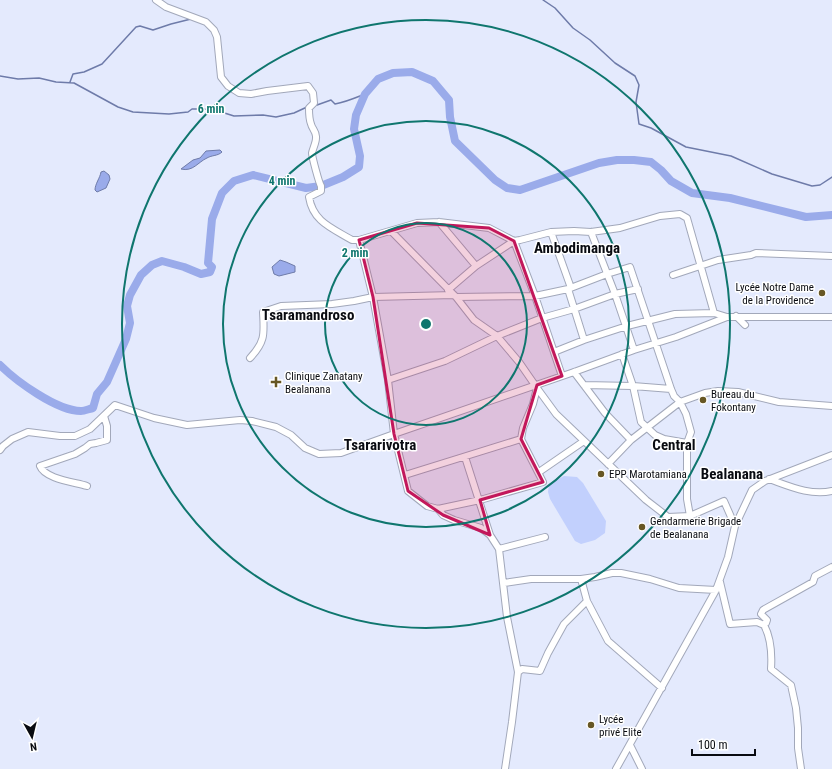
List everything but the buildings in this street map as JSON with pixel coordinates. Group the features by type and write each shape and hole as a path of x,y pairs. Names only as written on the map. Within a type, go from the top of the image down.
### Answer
{"street":[{"path":"156,0 166,7 206,22 214,30 217,37 220,74 228,86 239,94 251,94 308,86 313,93 314,103 309,108 311,125 315,131 316,138 312,159 321,186 320,191 309,197 310,207 317,218 352,240 358,240 417,223 439,222 489,228 514,241 535,296 562,376"},
{"path":"448,290 476,266 514,241 552,232 591,232 620,228 660,216 680,214 687,218 714,313"},
{"path":"439,222 476,266"},
{"path":"391,231 455,296 474,320 497,336 519,362 556,414 646,500 668,517 690,516 724,501 735,526"},
{"path":"552,232 570,288 574,309 584,340"},
{"path":"591,232 627,326 634,350"},
{"path":"358,240 373,297 388,380 394,434 408,491 427,506 438,509 480,500 543,482 521,439 523,428 533,404 536,387"},
{"path":"673,275 718,260 756,253 832,256"},
{"path":"250,358 262,342 264,334 263,312 282,306 332,304 373,297 535,296 570,288 630,267 671,389 686,414 691,432 687,443 687,499 690,516"},
{"path":"388,380 445,361 497,336 542,318 574,309 615,294 638,289"},
{"path":"554,352 584,340 627,326 675,314 714,313 727,317"},
{"path":"736,316 745,325"},
{"path":"0,450 12,439 28,432 60,436 75,436 90,429 115,405 154,418 187,425 240,420 252,421 276,427 291,435 305,448 319,454 341,453 536,387 622,354 676,337 727,317 832,317"},
{"path":"622,354 633,386 641,422 655,435 687,443"},
{"path":"574,372 605,413 631,440"},
{"path":"584,386 633,386 671,389"},
{"path":"608,464 631,440 680,402 705,393 718,391 738,392 779,402 832,406"},
{"path":"87,486 54,478 46,474 40,466 75,454 90,444 107,440 107,426 104,416"},
{"path":"405,475 521,439"},
{"path":"539,472 584,441"},
{"path":"616,769 716,590 728,557 735,526 752,490 764,481 832,455"},
{"path":"465,456 490,535 499,549 507,617 518,672 505,769"},
{"path":"769,479 806,491 822,493 832,491"},
{"path":"438,509 443,515 481,528 490,535"},
{"path":"499,549 545,537"},
{"path":"764,625 767,620 761,614 763,610 813,582 815,576 832,567"},
{"path":"504,583 531,579 581,579 612,573 621,573 650,579 679,588 716,590"},
{"path":"581,579 587,601 608,641 662,688"},
{"path":"719,580 730,624 757,622 764,625 768,632 770,643 770,669 791,684 796,708 798,748 801,769"},
{"path":"518,672 522,669 540,671 548,652 564,624 587,601"},
{"path":"630,745 642,769"}],"highlighted area":[{"path":"417,223 489,228 514,241 562,376 537,385 521,439 543,482 480,500 490,535 443,515 408,491 394,434 373,297 359,240"}],"shaded area":[{"path":"220,150 222,152 207,158 192,168 185,170 181,169 193,160 200,158 206,151"},
{"path":"104,171 109,175 110,179 106,188 97,192 95,190 96,186 101,172"},
{"path":"280,260 295,266 295,272 279,276 274,274 272,267"},
{"path":"564,476 577,477 583,483 606,521 605,533 595,540 581,544 575,541 550,499 548,492 549,484"}],"waterway":[{"path":"543,0 555,8 573,28 590,40 615,63 635,76 639,85 636,102 639,124 651,128 686,147 731,156 772,174 812,186 820,185 832,177"},
{"path":"70,82 73,74 84,72 102,64 136,27 140,26 153,30 191,19"},
{"path":"0,365 26,387 49,401 71,410 81,411 93,408 97,394 107,382 126,339 130,323 127,306 130,295 141,275 152,265 162,261 184,267 201,274 210,272 212,267 208,263 212,219 222,193 234,181 253,175 306,188 321,186 343,177 359,167 360,156 354,129 356,115 365,94 378,79 393,73 412,72 433,81 449,100 450,117 455,141 495,180 507,188 520,190 599,163 617,160 634,160 651,162 671,181 692,193 730,198 806,217 832,215"},
{"path":"0,76 18,79 39,78 56,82 74,83 118,107 133,112 169,114 188,112 192,109 204,109 218,111 234,116 263,115 276,117 294,113 307,107"},
{"path":"317,105 331,100 335,104 365,94"}],"place":[{"name":"Lycée Notre Dame de la Providence","path":"822,293"},
{"name":"Clinique Zanatany Bealanana","path":"276,382"},
{"name":"Bureau du Fokontany","path":"703,400"},
{"name":"EPP Marotamiana","path":"601,474"},
{"name":"Gendarmerie Brigade de Bealanana","path":"642,527"},
{"name":"Lycée privé Elite","path":"591,725"}],"district":[{"name":"Ambodimanga","path":"577,248"},
{"name":"Tsaramandroso","path":"308,315"},
{"name":"Tsararivotra","path":"380,445"},
{"name":"Central","path":"674,445"},
{"name":"Bealanana","path":"732,474"}]}
